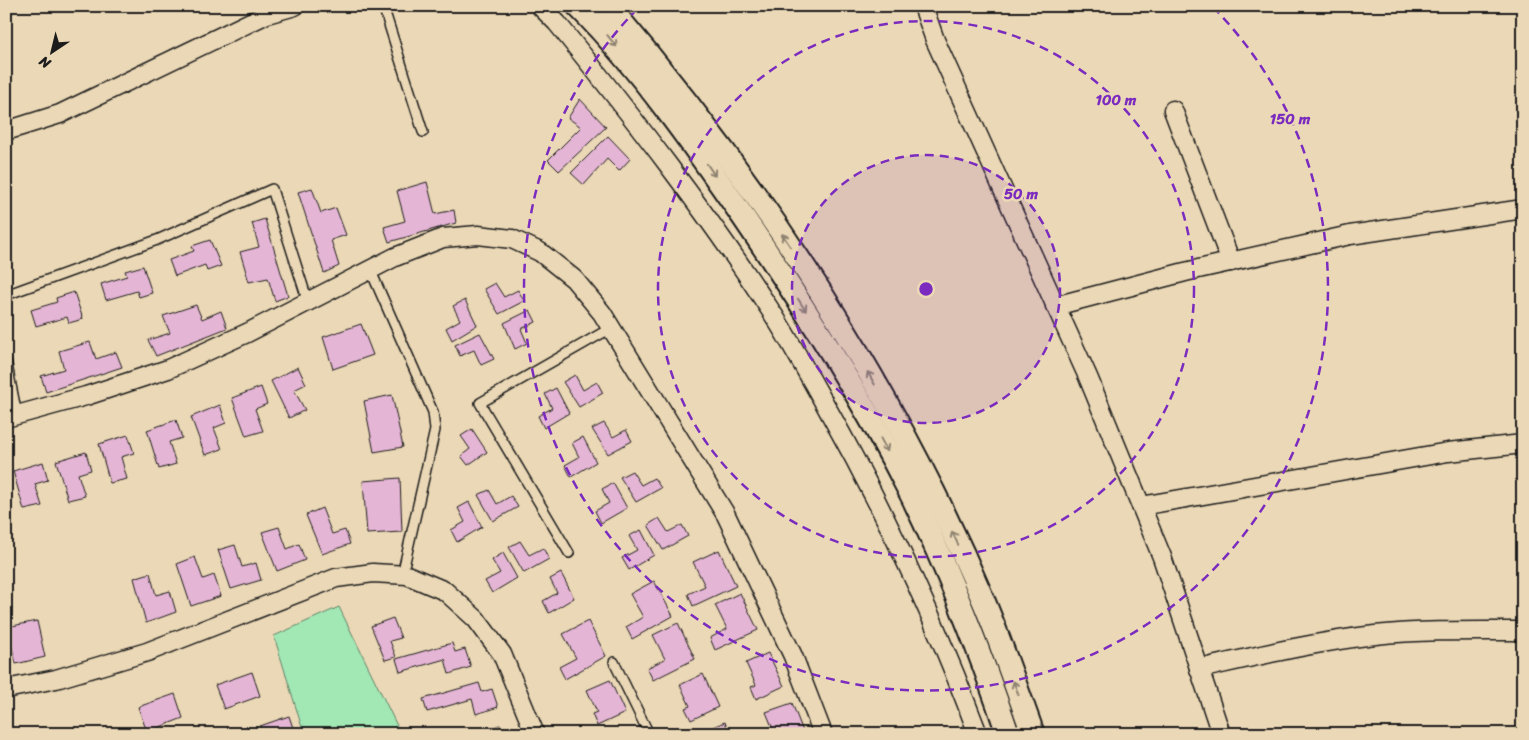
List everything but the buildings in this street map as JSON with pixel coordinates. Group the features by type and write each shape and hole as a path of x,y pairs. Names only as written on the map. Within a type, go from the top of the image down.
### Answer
{"street":[{"path":"6,131 60,114 264,10 295,6"},
{"path":"540,6 575,46 658,153 707,218 772,312 864,473 910,567 978,734"},
{"path":"578,6 608,36 694,145 832,352 912,497 974,642 1008,734"},
{"path":"608,6 662,69 711,132 793,249 837,320 910,448 950,528 984,602 1033,734"},
{"path":"923,6 935,40 1054,306 1088,377 1162,557 1221,734"},
{"path":"1173,110 1231,262"},
{"path":"1054,306 1231,262 1350,235 1523,210"},
{"path":"12,416 86,396 168,369 247,333 370,269 443,238 478,235 512,239 540,252 574,279 610,328 726,515 793,656 823,734"},
{"path":"1141,506 1439,454 1523,444"},
{"path":"6,690 56,679 147,652 336,578 373,573 402,574 445,591 476,619 502,654 535,734"},
{"path":"1199,669 1309,645 1376,635 1450,631 1523,631"}],"lane":[{"path":"383,6 423,132"},
{"path":"6,295 157,240 272,189 308,302"},
{"path":"370,269 433,412 435,430 402,574"},
{"path":"569,552 480,402 610,328"},
{"path":"6,360 12,416"},
{"path":"614,662 649,734"}],"green space":[{"path":"339,607 401,734 304,734 274,636"}]}
